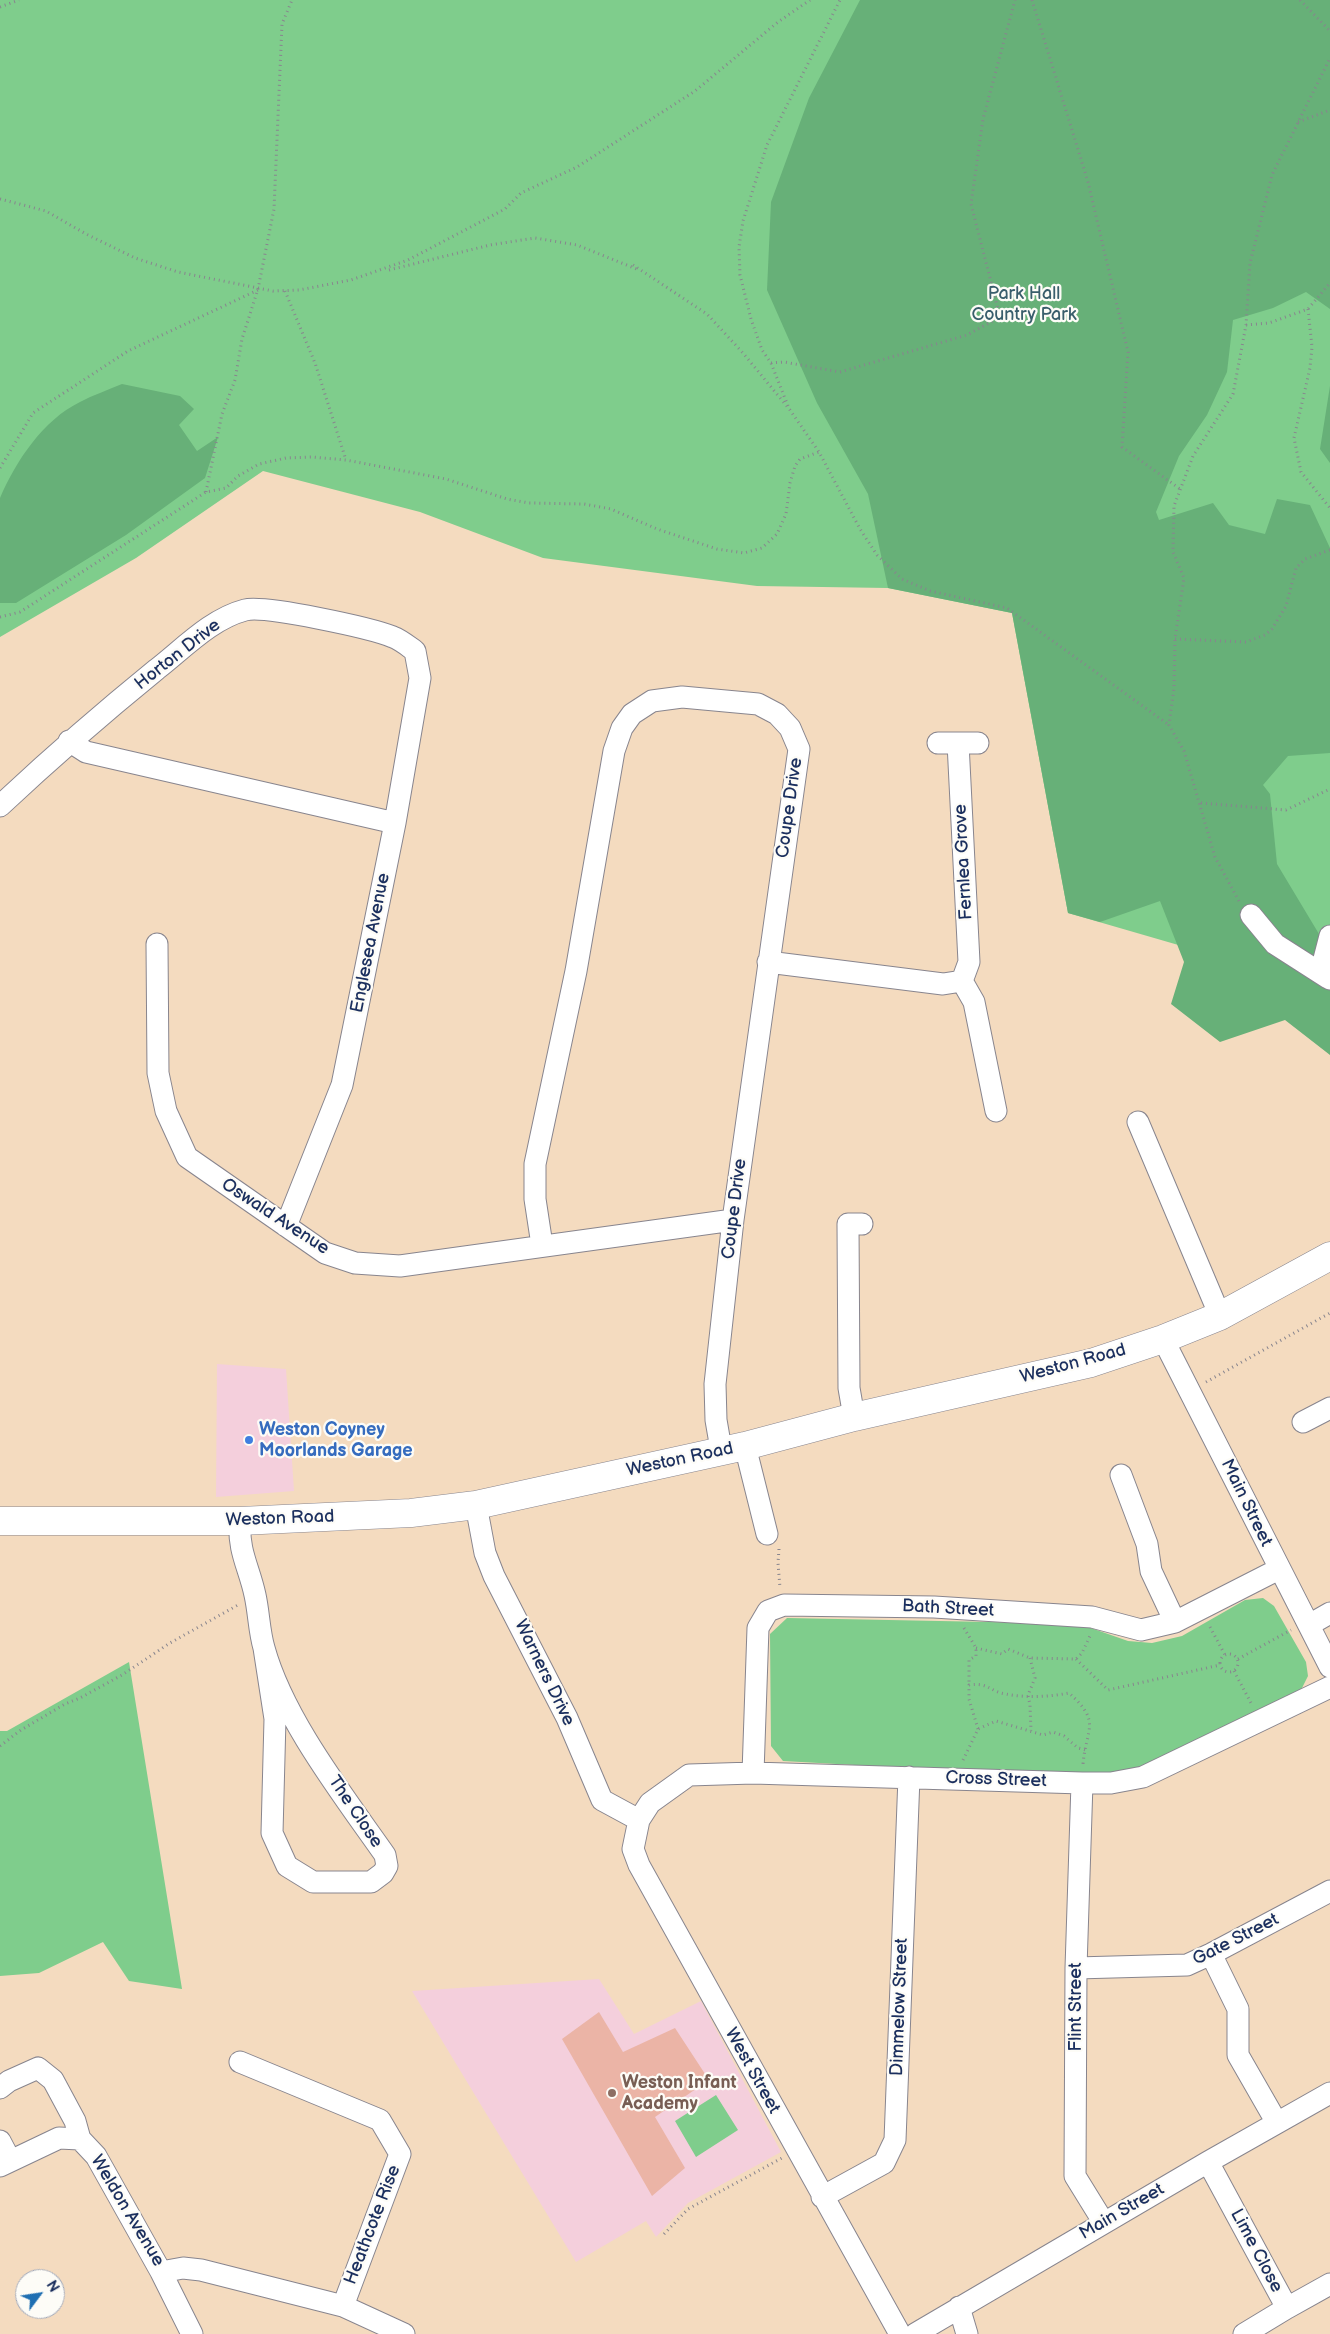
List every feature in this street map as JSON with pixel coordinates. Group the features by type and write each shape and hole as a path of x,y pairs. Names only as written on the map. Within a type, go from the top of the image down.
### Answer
{"highway":[{"name":"Weston Road","path":"0,1521 240,1522 411,1513 476,1505 733,1448 854,1417 1091,1363 1163,1339 1220,1316 1330,1256"}],"street":[{"name":"Horton Drive","path":"0,806 69,742 219,620 245,610 263,609 366,629 394,637 415,651"},
{"name":"Englesea Avenue","path":"286,1226 342,1085 395,823 420,678 415,651"},
{"name":"Coupe Drive","path":"542,1245 536,1199 535,1164 576,971 614,751 622,728 632,714 652,701 682,697 758,704 777,714 790,728 798,749 768,962 714,1384 716,1420 733,1448 767,1534"},
{"path":"69,742 86,752 395,823"},
{"name":"Fernlea Grove","path":"958,743 969,962 962,981"},
{"path":"1251,914 1275,944 1329,978"},
{"path":"1329,978 1323,963 1330,936"},
{"name":"Oswald Avenue","path":"157,944 158,1072 166,1110 187,1157 325,1253 355,1263 400,1266 734,1220"},
{"path":"768,962 943,984 962,981 974,1002 1000,1113"},
{"path":"1138,1122 1220,1316"},
{"path":"854,1417 849,1388 848,1224 862,1224"},
{"name":"Main Street","path":"1163,1339 1330,1667"},
{"path":"1303,1422 1330,1408"},
{"path":"1122,1475 1147,1544 1151,1571 1175,1622"},
{"name":"Warners Drive","path":"476,1505 485,1553 494,1576 567,1718 602,1800 645,1812"},
{"name":"The Close","path":"240,1522 239,1541 255,1594 275,1719 272,1833 287,1866 313,1882 371,1882 383,1873 387,1866 385,1855 328,1772 288,1706 264,1648"},
{"name":"Bath Street","path":"753,1773 758,1628 768,1611 784,1605 963,1609 1092,1617 1141,1630 1175,1622 1279,1569"},
{"path":"1308,1624 1330,1614"},
{"name":"Cross Street","path":"645,1812 689,1775 753,1773 1082,1784 1111,1783 1143,1777 1330,1687"},
{"name":"Dimmelow Street","path":"822,2197 884,2163 895,2140 909,1777"},
{"name":"Flint Street","path":"1082,1784 1076,1968 1075,2176 1104,2224"},
{"name":"West Street","path":"645,1812 633,1849 639,1865 822,2197 900,2334"},
{"name":"Gate Street","path":"1076,1968 1187,1965 1330,1891"},
{"path":"1210,1954 1238,2009 1238,2055 1276,2123"},
{"name":"Heathcote Rise","path":"240,2062 380,2120 400,2154 343,2306"},
{"path":"0,2088 9,2081 38,2068 54,2080 75,2121 80,2139"},
{"name":"Main Street","path":"915,2334 1208,2162 1330,2093"},
{"name":"Weldon Avenue","path":"5,2163 59,2138 80,2139 96,2156 162,2272 183,2268 201,2270 343,2306 404,2334"},
{"path":"0,2141 5,2163"},
{"name":"Lime Close","path":"1208,2162 1287,2308 1250,2331"},
{"path":"162,2272 192,2334"},
{"path":"1287,2308 1330,2284"},
{"path":"959,2307 967,2334"}],"path":[{"path":"0,7 19,0"},
{"path":"206,492 222,414 235,380 242,339 258,289 274,209 282,24 292,0"},
{"path":"376,273 408,260 456,236 505,209 521,193 577,167 696,91 778,22 810,0"},
{"path":"790,410 770,362 762,350 740,275 739,247 743,221 767,145 840,0"},
{"path":"770,362 784,362 840,372 967,335 1000,318 971,204 983,119 1015,0"},
{"path":"1032,0 1088,182 1128,352 1122,447 1180,490"},
{"path":"1300,0 1330,31"},
{"path":"1169,725 1174,688 1175,639 1184,578 1173,552 1174,506 1192,456 1233,394 1246,325 1250,263 1272,175 1330,58"},
{"path":"1298,122 1330,110"},
{"path":"0,199 46,211 134,258 178,272 258,289 286,291 342,282 490,245 535,238 577,245 648,274"},
{"path":"633,265 707,314 744,353 790,410 819,452 873,548 902,579 930,591 1007,608 1169,725 1184,751 1215,857 1238,900 1251,914"},
{"path":"1246,325 1269,323 1308,309 1330,283"},
{"path":"0,468 33,413 128,351 258,289"},
{"path":"286,291 315,363 346,460"},
{"path":"1308,309 1312,347 1310,368 1294,438 1301,472 1330,508"},
{"path":"0,617 20,612 206,492 226,488 238,476 259,464 286,458 312,456 346,460 446,479 508,500 529,503 584,504 611,509 657,529 717,549 744,553 762,548 777,534 786,514 790,483 795,466 800,459 819,452"},
{"path":"1175,639 1246,642 1265,635 1272,629 1286,606 1296,568 1305,559 1330,550"},
{"path":"1200,803 1286,810 1330,789"},
{"path":"1190,1390 1330,1314"},
{"path":"0,1746 58,1708 122,1675 170,1643 255,1594"},
{"path":"963,1609 965,1631 976,1648 976,1656 969,1660 968,1699 978,1729"},
{"path":"1201,1609 1225,1655"},
{"path":"1076,1658 1090,1638 1092,1617"},
{"path":"1238,1659 1308,1624"},
{"path":"976,1648 1002,1654 1008,1649 1030,1658 1076,1658 1108,1690 1220,1665"},
{"path":"1220,1665 1220,1661 1225,1655 1232,1654 1238,1659"},
{"path":"1030,1658 1035,1678 1028,1695 1031,1731"},
{"path":"1220,1665 1226,1672 1234,1671 1238,1666 1238,1659"},
{"path":"1234,1671 1260,1721"},
{"path":"969,1685 990,1686 1005,1694 1051,1697 1069,1693 1085,1708 1090,1720 1090,1734 1082,1784"},
{"path":"959,1779 961,1765 978,1729 996,1721 1043,1735 1054,1732 1064,1736 1078,1748 1086,1750"},
{"path":"664,2234 688,2209 796,2150"}],"shaded area":[{"path":"217,1364 286,1369 294,1491 216,1497"},
{"name":"Weston Infant Academy","path":"599,1979 634,2034 701,2001 781,2152 688,2203 656,2237 646,2221 576,2262 412,1991"}],"green space":[{"name":"Park Hall Country Park","path":"0,0 1330,0 1330,989 1068,913 1012,613 888,588 757,586 543,558 420,512 263,471 136,558 0,637"},
{"path":"860,0 1330,0 1330,309 1306,292 1273,308 1233,320 1227,372 1207,415 1179,456 1156,512 1159,520 1213,503 1229,525 1265,534 1277,499 1310,505 1330,548 1330,753 1288,756 1263,785 1270,794 1277,864 1319,934 1330,935 1330,1055 1285,1020 1220,1042 1171,1004 1184,962 1160,901 1100,922 1068,913 1012,613 888,588 868,494 817,403 767,290 771,202 809,98"},
{"path":"122,384 180,396 194,409 179,425 197,451 218,437 205,478 126,535 16,603 0,603 0,498 14,470 32,443 54,419 80,402"},
{"path":"1330,386 1330,463 1320,449"},
{"path":"1263,1598 1274,1606 1306,1662 1308,1676 1299,1694 1142,1772 1088,1778 783,1761 771,1746 770,1634 787,1618 1041,1623 1088,1627 1128,1641 1152,1643 1182,1636 1245,1600"},
{"path":"129,1662 182,1989 129,1981 103,1942 39,1973 0,1976 0,1731 7,1731"},
{"path":"716,2095 738,2130 696,2157 675,2121"}],"building":[{"path":"599,2012 623,2052 675,2028 709,2080 655,2117 685,2168 652,2196 562,2039"}],"place":[{"name":"Weston Coyney Moorlands Garage","path":"249,1440"},
{"name":"Weston Infant Academy","path":"612,2093"}]}
